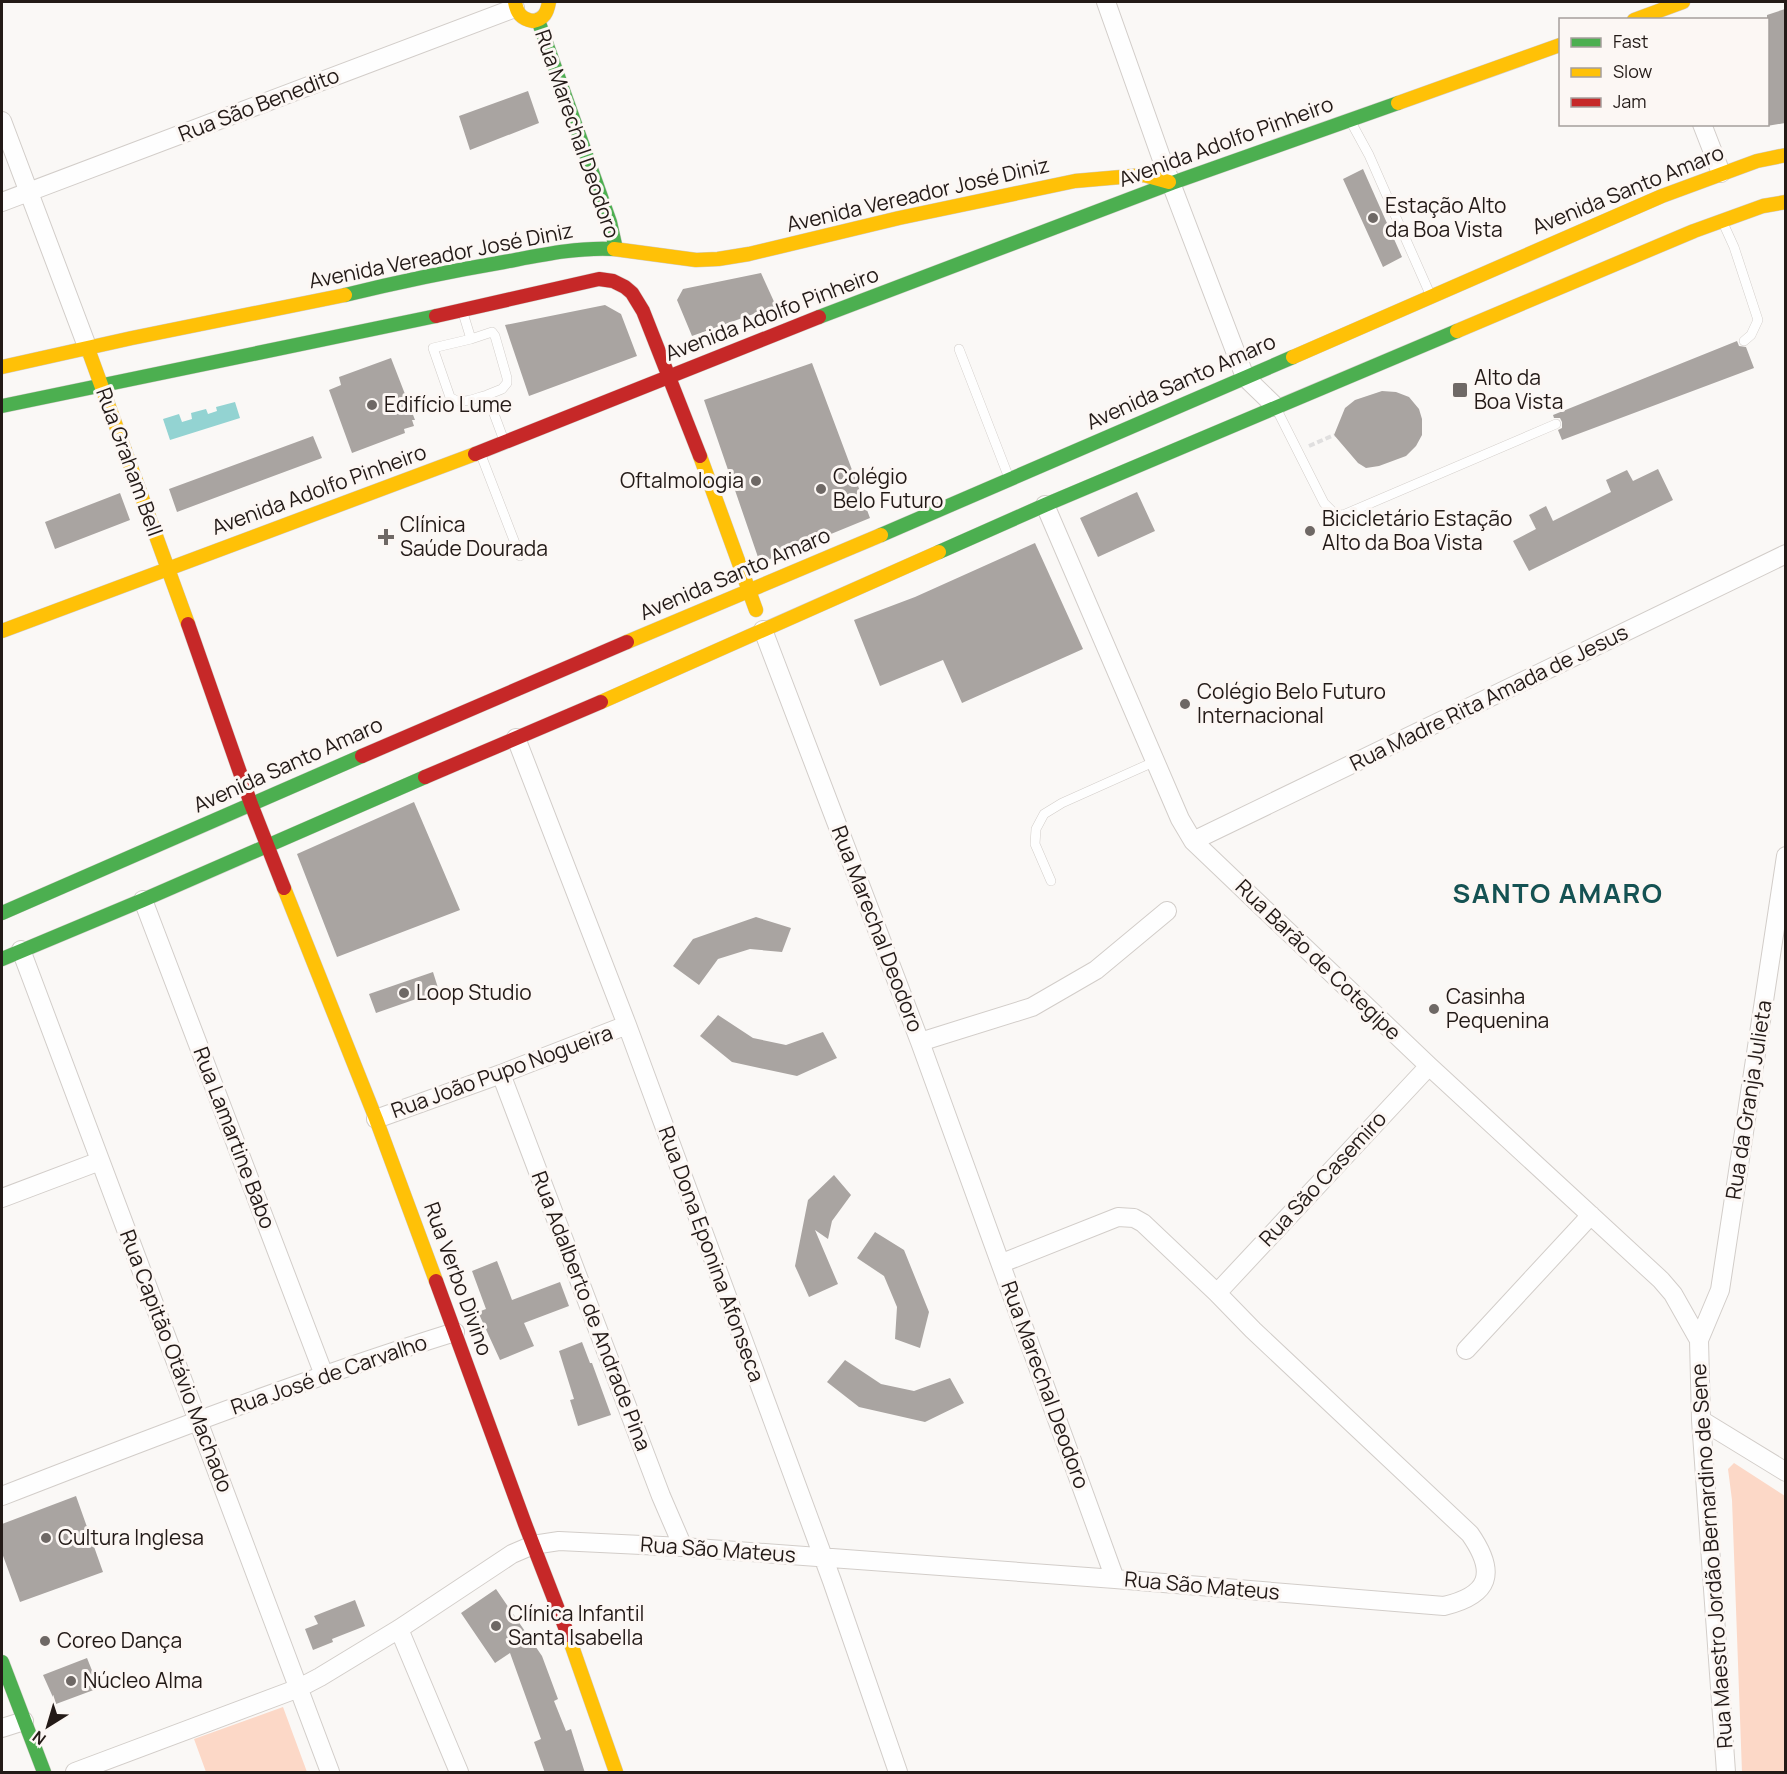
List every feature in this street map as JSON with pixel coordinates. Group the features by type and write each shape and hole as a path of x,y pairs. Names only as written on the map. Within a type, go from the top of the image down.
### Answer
{"main road":[{"path":"515,5 524,19 538,20 548,11 549,2"},
{"path":"1639,18 1683,2"},
{"name":"Rua Marechal Deodoro","path":"538,20 610,222 616,249"},
{"name":"Avenida Adolfo Pinheiro","path":"2,631 480,453 670,376 1172,183 1559,45"},
{"name":"Avenida Santo Amaro","path":"2,913 250,804 1010,480 1662,196 1757,161 1785,155"},
{"name":"Avenida Vereador José Diniz","path":"2,367 132,338 310,303 430,275 563,251 616,249 696,260 718,259 750,254 899,218 1075,182 1144,175 1172,183"},
{"path":"2,959 144,900 1045,505 1722,220 1763,206 1785,202"},
{"name":"Rua Marechal Deodoro","path":"462,310 599,279 609,279 625,287 638,301 670,376 763,630"},
{"path":"2,406 462,310"},
{"name":"Rua Graham Bell","path":"88,349 169,568 250,804"},
{"name":"Rua Verbo Divino","path":"250,804 376,1119 533,1545 564,1622 616,1773"},
{"path":"2,1662 44,1773"}],"street":[{"path":"1106,2 1245,377 1276,407"},
{"name":"Rua São Benedito","path":"2,202 515,5"},
{"name":"Rua Graham Bell","path":"2,121 88,349"},
{"path":"1703,126 1721,173"},
{"name":"Rua Barão de Cotegipe","path":"1045,505 1180,819 1193,841 1673,1294 1699,1340"},
{"name":"Rua Madre Rita Amada de Jesus","path":"1193,841 1785,554"},
{"name":"Rua Marechal Deodoro","path":"763,630 1002,1263 1115,1579"},
{"name":"Rua Dona Eponina Afonseca","path":"516,738 627,1025 823,1558 898,1773"},
{"name":"Rua da Granja Julieta","path":"1699,1340 1720,1290 1776,984 1785,856"},
{"name":"Rua Lamartine Babo","path":"144,900 324,1375"},
{"path":"920,1042 1032,1007 1096,970 1167,911"},
{"name":"Rua Capitão Otávio Machado","path":"21,950 330,1773"},
{"name":"Rua João Pupo Nogueira","path":"376,1119 627,1025"},
{"name":"Rua São Casemiro","path":"1217,1293 1429,1066"},
{"name":"Rua Adalberto de Andrade Pina","path":"501,1074 660,1496 683,1547"},
{"path":"2,1198 100,1161"},
{"path":"1466,1350 1591,1215"},
{"name":"Rua São Mateus","path":"75,1773 299,1688 399,1629 512,1554 533,1545 559,1540 1115,1579 1444,1606 1461,1602 1482,1587 1485,1563 1480,1549 1470,1534 1143,1223 1125,1217 1109,1220 1002,1263"},
{"name":"Rua José de Carvalho","path":"2,1496 198,1420 454,1332"},
{"name":"Rua Maestro Jordão Bernardino de Sene","path":"1699,1340 1701,1420 1726,1773"},
{"path":"1701,1420 1785,1472"},
{"path":"399,1629 459,1773"},
{"path":"2,1728 24,1721"}],"lane":[{"path":"1350,119 1387,196"},
{"path":"1395,215 1431,296"},
{"path":"1722,220 1734,247 1758,320 1751,335 1744,340"},
{"path":"462,310 471,339"},
{"path":"492,332 507,384 487,395 462,402 450,397 433,348 492,332"},
{"path":"959,349 1010,480"},
{"path":"487,395 505,443"},
{"path":"1276,407 1324,503 1335,514 1343,515 1556,424"},
{"path":"480,453 520,556"},
{"path":"1051,881 1035,844 1036,829 1044,814 1062,803 1156,761"}],"path":[{"path":"1298,451 1334,435"}],"shaded area":[{"path":"1734,1463 1785,1496 1785,1772 1742,1772 1732,1500 1728,1469"},
{"path":"283,1707 307,1772 206,1772 194,1739"}],"water":[{"path":"235,402 240,418 170,440 163,419 179,414 182,422 192,419 191,413 206,409 208,414 217,411 216,407"}],"building":[{"path":"1785,9 1785,123 1769,126 1769,18 1767,15"},
{"path":"528,91 539,123 470,150 459,116"},
{"name":"Estação Alto da Boa Vista","path":"1363,169 1402,257 1383,267 1343,179"},
{"path":"761,273 776,306 692,336 677,300 683,289"},
{"path":"605,305 621,314 637,356 529,396 505,325"},
{"path":"1737,341 1739,346 1746,347 1754,368 1562,440 1558,430 1562,428 1562,422 1560,418 1554,418 1553,415"},
{"name":"Edifício Lume","path":"391,358 415,420 412,420 414,426 404,429 405,433 352,453 329,390 341,385 339,377"},
{"path":"812,363 870,518 760,563 704,400"},
{"path":"1382,391 1396,392 1409,397 1419,409 1422,419 1422,435 1416,446 1406,456 1379,466 1366,468 1358,463 1334,435 1345,408 1355,400"},
{"path":"313,436 322,458 177,512 169,489"},
{"path":"1658,469 1673,500 1529,571 1513,541 1536,529 1529,515 1546,506 1553,521 1611,492 1606,480 1627,470 1633,481"},
{"path":"1137,492 1155,531 1098,557 1080,518"},
{"path":"120,493 130,520 55,549 45,522"},
{"path":"1035,543 1083,649 962,703 943,660 880,686 854,620 915,597"},
{"path":"414,802 460,910 337,957 297,854"},
{"path":"756,917 791,928 782,952 750,949 718,959 699,985 673,966 693,939"},
{"name":"Loop Studio","path":"433,972 439,991 376,1013 369,994"},
{"path":"718,1015 753,1038 786,1045 823,1032 837,1058 797,1076 732,1062 700,1036"},
{"path":"834,1175 851,1195 832,1221 828,1239 815,1230 838,1284 809,1297 795,1266 808,1200"},
{"path":"875,1232 904,1250 929,1312 920,1348 895,1339 897,1307 884,1276 857,1258"},
{"path":"497,1261 512,1300 560,1282 569,1306 524,1323 534,1346 500,1360 478,1312 486,1309 472,1271"},
{"path":"582,1342 611,1415 578,1426 570,1400 574,1399 559,1351"},
{"path":"845,1360 881,1384 914,1391 950,1378 964,1403 925,1422 859,1407 827,1382"},
{"name":"Cultura Inglesa","path":"76,1496 103,1572 20,1602 2,1553 2,1524"},
{"path":"496,1589 542,1656 558,1699 554,1701 566,1731 571,1729 585,1773 545,1773 534,1742 541,1739 510,1653 495,1663 461,1613"},
{"path":"355,1600 365,1626 332,1639 333,1642 313,1650 305,1629 318,1624 314,1616"},
{"name":"Núcleo Alma","path":"87,1658 99,1688 56,1704 43,1675"}],"traffic: fast":[{"path":"538,20 610,222 616,249"},
{"path":"819,317 1172,183 1398,103"},
{"path":"345,295 545,254 586,249 614,249"},
{"path":"2,406 436,316"},
{"path":"939,552 1457,331"},
{"path":"881,535 1293,357"},
{"path":"2,913 362,756"},
{"path":"2,959 425,777"},
{"path":"2,1662 44,1772"}],"traffic: slow":[{"path":"515,2 520,15 533,21 544,15 549,2"},
{"path":"1639,18 1683,2"},
{"path":"1398,103 1559,45"},
{"path":"1293,357 1662,196 1757,161 1786,155"},
{"path":"614,249 696,260 718,259 1075,181 1144,175 1169,182"},
{"path":"1457,331 1694,231 1763,206 1786,202"},
{"path":"2,367 345,295"},
{"path":"88,349 188,624"},
{"path":"2,631 475,454"},
{"path":"700,456 756,610"},
{"path":"627,642 881,535"},
{"path":"601,702 939,552"},
{"path":"284,888 376,1119 436,1281"},
{"path":"568,1635 616,1772"}],"traffic: jam":[{"path":"436,316 599,279 613,281 625,287 632,293 643,311 700,456"},
{"path":"475,454 819,317"},
{"path":"188,624 251,804 284,888"},
{"path":"362,756 627,642"},
{"path":"425,777 601,702"},
{"path":"436,1281 568,1635"}],"place":[{"name":"Estação Alto da Boa Vista","path":"1373,218"},
{"name":"Alto da Boa Vista","path":"1460,390"},
{"name":"Edifício Lume","path":"372,405"},
{"name":"Oftalmologia","path":"756,481"},
{"name":"Colégio Belo Futuro","path":"821,489"},
{"name":"Bicicletário Estação Alto da Boa Vista","path":"1310,531"},
{"name":"Clínica Saúde Dourada","path":"386,537"},
{"name":"Colégio Belo Futuro Internacional","path":"1185,704"},
{"name":"Loop Studio","path":"404,993"},
{"name":"Casinha Pequenina","path":"1434,1009"},
{"name":"Cultura Inglesa","path":"46,1538"},
{"name":"Clínica Infantil Santa Isabella","path":"496,1626"},
{"name":"Coreo Dança","path":"45,1641"},
{"name":"Núcleo Alma","path":"71,1681"}],"district":[{"name":"SANTO AMARO","path":"1558,894"}]}
